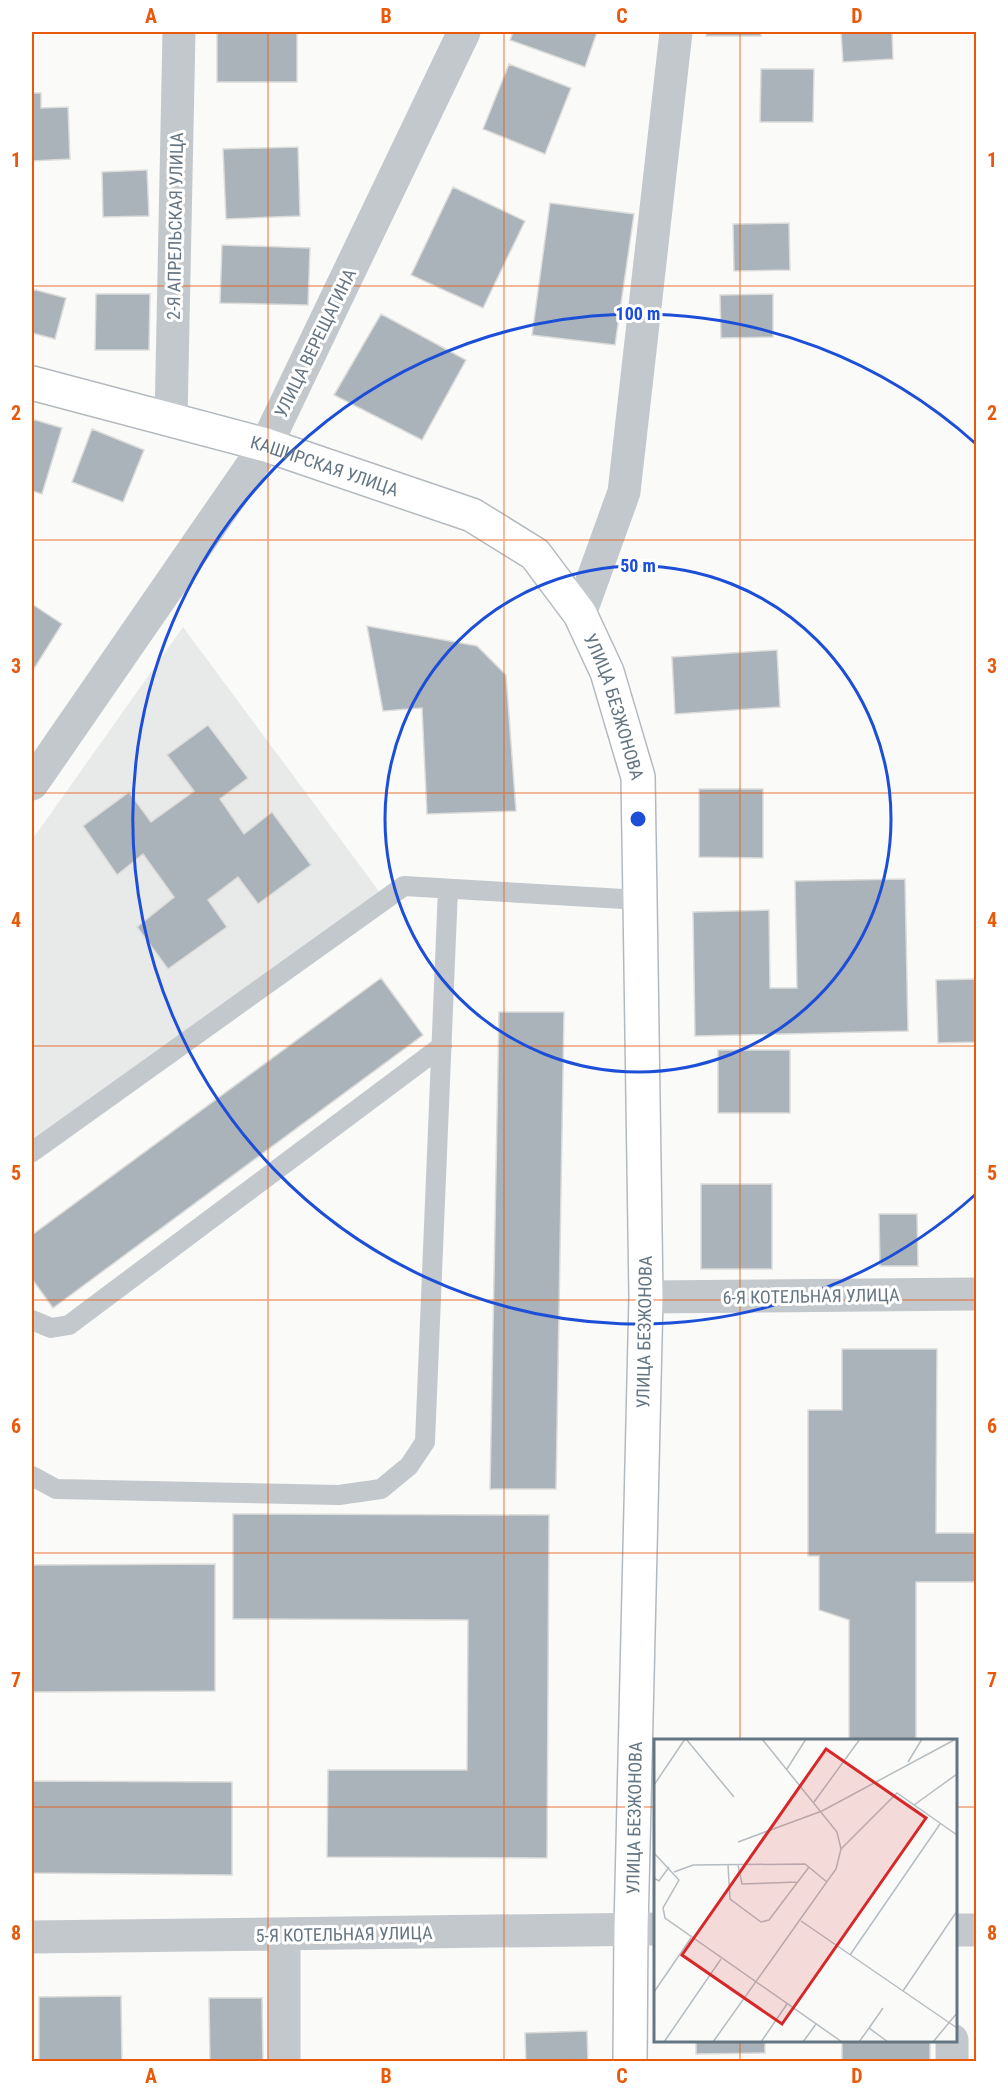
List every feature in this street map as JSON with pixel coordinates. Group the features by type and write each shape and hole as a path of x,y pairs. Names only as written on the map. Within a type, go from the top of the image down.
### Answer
{"street":[{"name":"2-Я АПРЕЛЬСКАЯ УЛИЦА","path":"171,420 179,32"},
{"name":"УЛИЦА ВЕРЕЩАГИНА","path":"32,784 266,446 464,32"},
{"path":"580,614 624,492 676,32"},
{"name":"КАШИРСКАЯ УЛИЦА","path":"32,383 266,446 472,515 535,554 580,614"},
{"name":"УЛИЦА БЕЗЖОНОВА","path":"580,614 607,672 638,777 646,1297 644,1929 630,2061"},
{"name":"6-Я КОТЕЛЬНАЯ УЛИЦА","path":"646,1297 976,1294"},
{"name":"5-Я КОТЕЛЬНАЯ УЛИЦА","path":"32,1937 644,1929"},
{"path":"957,1930 976,1930"},
{"path":"284,1935 285,2061"},
{"path":"952,2042 952,2061"}],"lane":[{"path":"32,1152 404,886 640,900"},
{"path":"32,1476 56,1490 339,1495 381,1489 409,1466 425,1442 448,889"},
{"path":"32,1320 51,1328 69,1325 442,1046"}],"shaded area":[{"path":"183,627 384,898 32,1164 32,840"}],"building":[{"path":"217,32 297,32 297,82 217,82"},
{"path":"513,32 597,32 585,67 510,40"},
{"path":"706,32 761,32 761,36 706,36"},
{"path":"841,32 892,32 893,59 843,62"},
{"path":"509,64 571,88 545,154 483,129"},
{"path":"761,69 814,69 813,122 760,122"},
{"path":"32,93 41,93 41,108 68,107 70,159 32,161"},
{"path":"298,147 300,216 226,219 223,149"},
{"path":"147,170 149,216 103,217 102,172"},
{"path":"453,187 525,221 483,308 411,275"},
{"path":"550,203 634,214 615,345 532,335"},
{"path":"789,223 790,270 734,271 733,224"},
{"path":"222,245 310,248 308,305 220,303"},
{"path":"32,289 66,298 55,339 32,333"},
{"path":"96,294 150,294 149,350 95,350"},
{"path":"773,294 773,337 721,338 720,295"},
{"path":"381,314 466,360 422,440 334,395"},
{"path":"32,419 62,428 42,494 32,491"},
{"path":"92,429 144,450 123,502 72,482"},
{"path":"32,604 62,624 32,672"},
{"path":"367,626 477,646 506,675 516,811 427,814 422,708 383,711"},
{"path":"777,650 780,707 675,714 672,657"},
{"path":"208,725 248,778 220,799 244,834 272,812 311,865 258,904 238,877 208,900 227,927 168,969 137,927 174,897 143,854 117,875 83,826 129,792 151,822 194,791 167,755"},
{"path":"699,789 763,789 763,858 699,857"},
{"path":"905,879 908,1031 695,1036 693,912 769,910 770,988 797,988 795,881"},
{"path":"381,978 423,1035 53,1308 32,1279 32,1235"},
{"path":"976,979 976,1042 938,1043 936,980"},
{"path":"499,1012 564,1012 556,1489 490,1489"},
{"path":"718,1050 790,1050 790,1113 718,1113"},
{"path":"701,1184 772,1184 772,1269 701,1269"},
{"path":"879,1214 917,1214 918,1266 880,1266"},
{"path":"842,1349 937,1349 936,1533 976,1533 976,1582 916,1582 916,1739 849,1739 849,1620 819,1610 819,1556 808,1556 808,1410 842,1410"},
{"path":"233,1514 549,1515 547,1858 327,1857 328,1770 467,1770 468,1620 233,1619"},
{"path":"215,1564 215,1691 32,1692 32,1565"},
{"path":"32,1781 232,1782 232,1875 32,1873"},
{"path":"121,1996 122,2062 39,2062 39,1997"},
{"path":"209,1998 262,1998 263,2062 210,2062"},
{"path":"587,2031 588,2062 526,2062 525,2033"},
{"path":"696,2042 765,2042 765,2053 696,2054"},
{"path":"842,2042 930,2042 930,2062 842,2061"}]}
